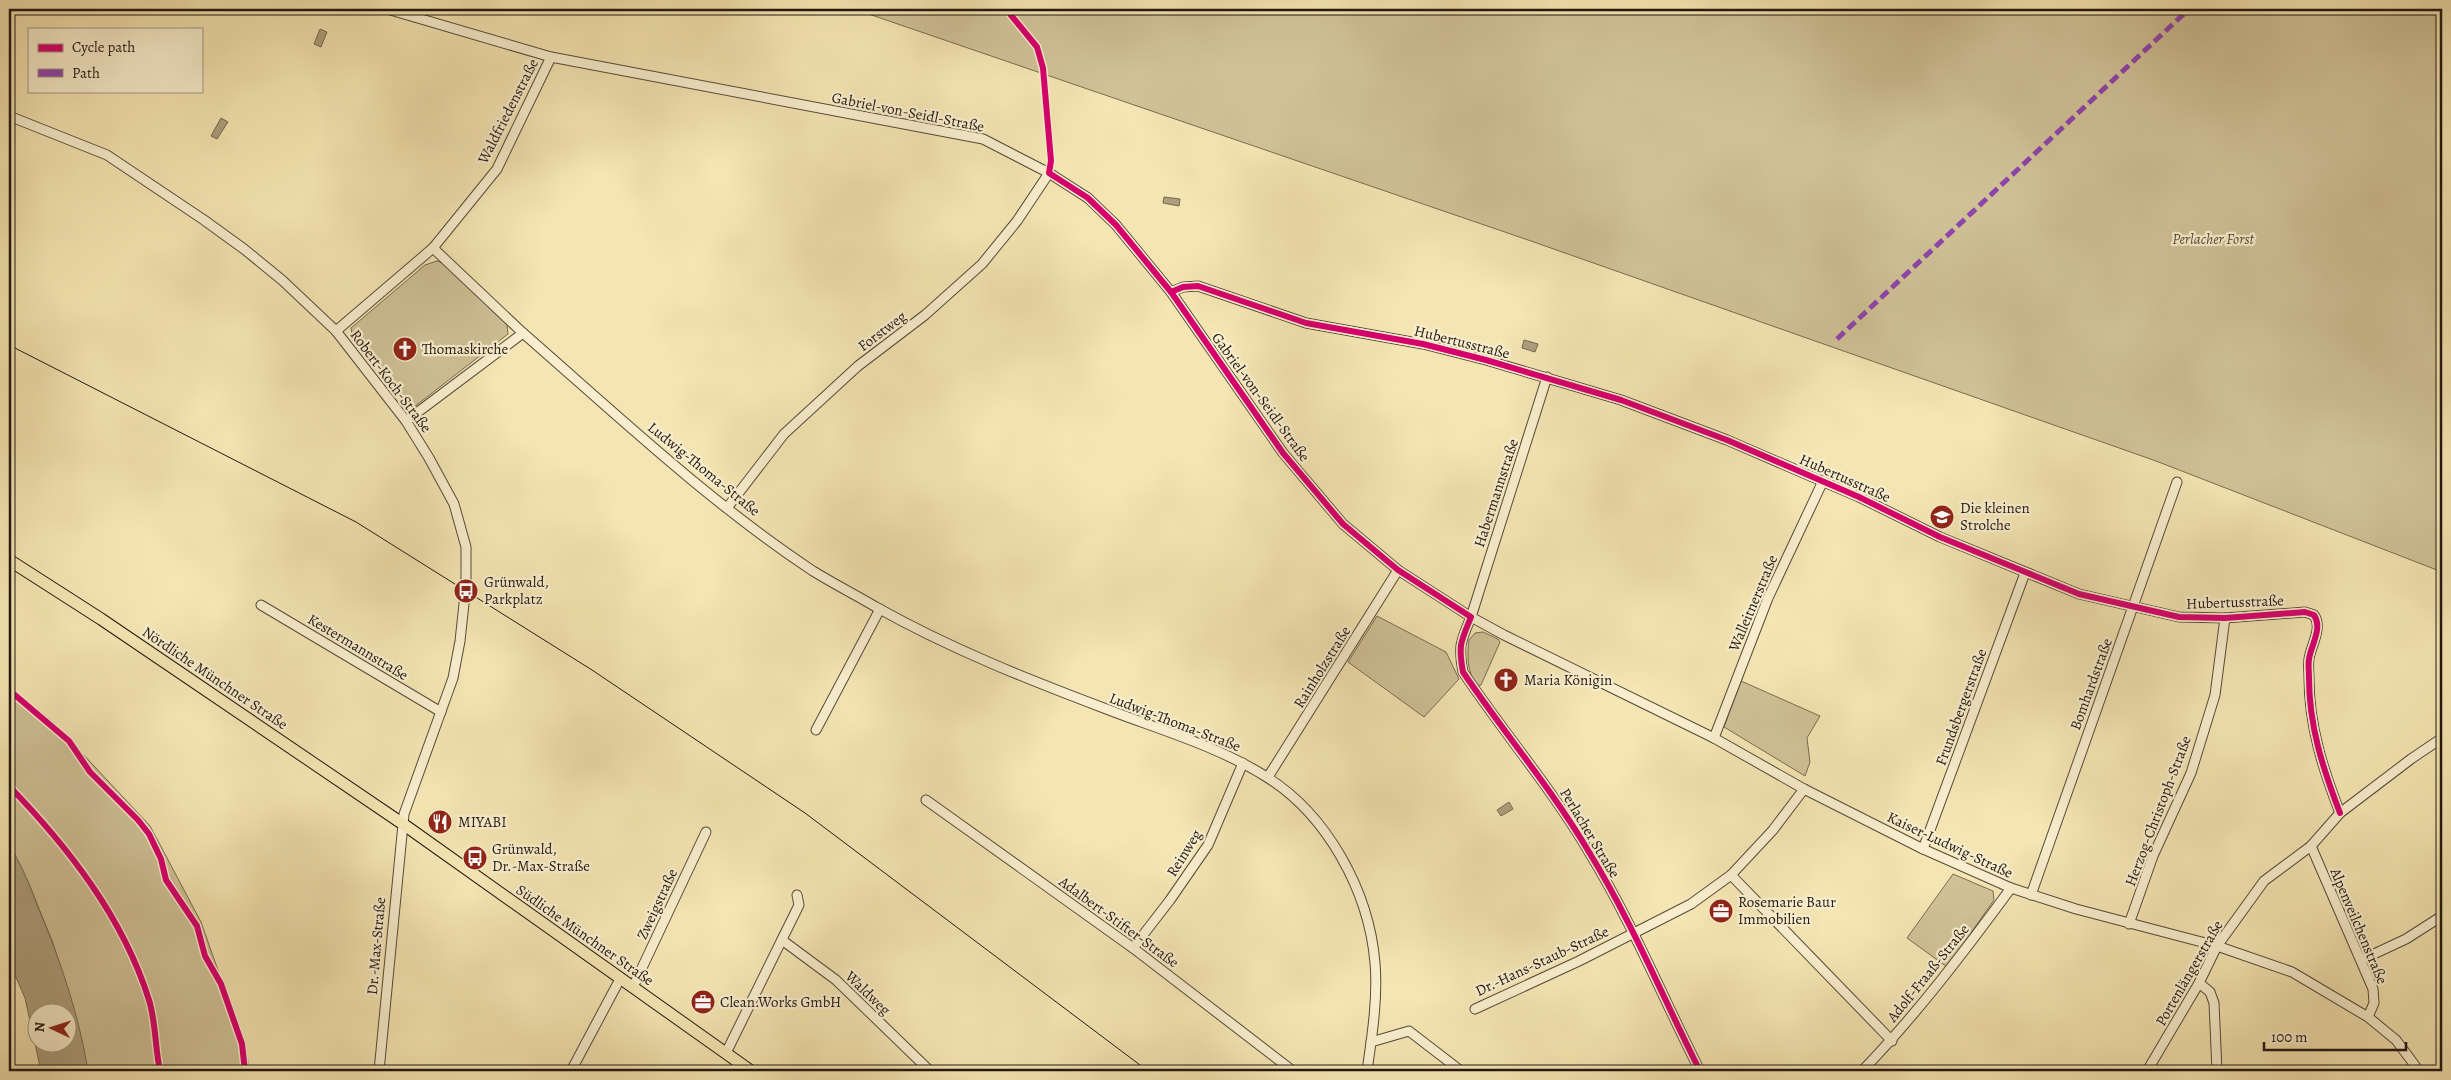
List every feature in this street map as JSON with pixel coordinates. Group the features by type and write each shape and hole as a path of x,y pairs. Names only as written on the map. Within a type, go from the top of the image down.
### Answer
{"main road":[{"name":"Nördliche Münchner Straße","path":"9,560 108,624 403,824"},
{"name":"Südliche Münchner Straße","path":"403,824 751,1071"}],"street":[{"name":"Gabriel-von-Seidl-Straße","path":"387,9 551,57 982,139 1049,173 1088,198 1116,225 1171,292 1270,434 1343,524 1398,570 1471,617"},
{"name":"Waldfriedenstraße","path":"336,331 433,248 497,169 551,57"},
{"name":"Robert-Koch-Straße","path":"9,116 107,155 160,189 244,249 282,280 336,331 406,421 429,458 454,504 466,547 466,585 460,641 453,678 404,814 403,824"},
{"name":"Forstweg","path":"727,508 784,434 858,366 926,316 982,264 1017,221 1049,173"},
{"name":"Ludwig-Thoma-Straße","path":"433,248 523,334 727,508 814,571 880,609 976,658 1220,752 1268,777 1309,814 1331,840 1361,898 1370,931 1375,964 1371,1042 1367,1071"},
{"name":"Hubertusstraße","path":"1171,292 1183,287 1198,286 1306,323 1423,344 1547,377 1647,410 1727,440 1823,481 1940,537 2025,574 2079,594 2179,617 2225,618 2305,612 2314,615 2317,619 2309,659 2309,691 2315,737 2325,775 2340,813"},
{"path":"406,421 523,334"},
{"name":"Habermannstraße","path":"1471,617 1547,377"},
{"name":"Walleitnerstraße","path":"1714,738 1768,598 1823,481"},
{"name":"Bomhardstraße","path":"2031,895 2177,482"},
{"name":"Rainholzstraße","path":"1268,777 1398,570"},
{"name":"Frundsbergerstraße","path":"1923,849 2025,574"},
{"name":"Kestermannstraße","path":"261,605 441,712"},
{"path":"816,730 880,609"},
{"name":"Kaiser-Ludwig-Straße","path":"1471,617 1714,738 1804,789 1923,849 2011,888 2129,924 2217,946 2292,972 2368,1017 2396,1040 2416,1070"},
{"name":"Perlacher Straße","path":"1471,617 1460,641 1459,652 1463,672 1558,801 1590,853 1633,933 1700,1071"},
{"name":"Herzog-Christoph-Straße","path":"2129,924 2153,856 2191,773 2215,695 2225,618"},
{"name":"Portenlängerstraße","path":"2147,1071 2199,983 2217,946 2264,881 2311,846 2340,813 2442,738"},
{"name":"Reinweg","path":"1132,948 1208,845 1243,763"},
{"name":"Dr.-Hans-Staub-Straße","path":"1475,1009 1691,904 1731,875 1772,830 1804,789"},
{"name":"Adalbert-Stifter-Straße","path":"926,800 1132,948 1292,1071"},
{"name":"Dr.-Max-Straße","path":"379,1071 403,824"},
{"name":"Zweigstraße","path":"632,987 706,832"},
{"name":"Alpenveilchenstraße","path":"2311,846 2373,989 2374,1003 2368,1017"},
{"path":"1731,875 1892,1041"},
{"name":"Adolf-Fraaß-Straße","path":"1862,1071 1892,1041 1953,968 2011,888"},
{"path":"726,1053 799,905 797,895"},
{"path":"2361,960 2406,939 2442,916"},
{"name":"Waldweg","path":"782,940 836,980 930,1071"},
{"path":"571,1071 620,978"},
{"path":"2199,983 2210,992 2214,1003 2217,1071"},
{"path":"1371,1042 1409,1032 1461,1071"}],"green space":[{"name":"Perlacher Forst","path":"854,9 2442,9 2442,572 2156,461 1531,241"},
{"path":"437,261 443,263 507,325 508,334 414,407 411,407 352,334 351,328 425,265"},
{"path":"1377,616 1446,652 1459,679 1424,717 1348,662"},
{"path":"1483,632 1498,639 1500,642 1481,685 1477,686 1468,664 1469,640 1475,633"},
{"path":"1741,681 1820,716 1807,738 1810,762 1805,776 1724,727"},
{"path":"9,687 52,721 150,826 201,922 245,1047 250,1071 88,1071 78,1030 78,1002 71,1002 53,943 29,884 9,845"},
{"path":"1953,874 1993,891 1994,900 1947,967 1907,938"}],"shaded area":[{"path":"320,29 327,32 321,47 314,44"},
{"path":"221,118 228,122 217,139 211,136"},
{"path":"1164,197 1180,199 1179,206 1163,203"},
{"path":"1524,340 1538,344 1535,352 1522,348"},
{"path":"1509,802 1513,809 1501,816 1497,810"},
{"path":"9,845 28,883 46,927 72,1002 28,1002 28,1012 25,998 9,961"},
{"path":"78,1025 88,1071 41,1071 37,1052 78,1052"}],"tram line":[{"path":"9,345 356,522 592,670 805,813 1148,1071"}],"marked path":[{"path":"1837,339 2189,9"}],"cycle path":[{"path":"1006,9 1037,47 1043,68 1051,161 1049,173 1088,198 1116,225 1171,292 1283,453 1343,524 1398,570 1471,617 1461,643 1463,672 1544,783 1589,852 1619,905 1700,1071"},
{"path":"1171,292 1183,287 1198,286 1306,323 1423,344 1486,360 1621,400 1727,440 1859,497 1940,537 2079,594 2179,617 2225,618 2305,612 2314,615 2317,631 2309,664 2311,713 2318,747 2340,813"},
{"path":"9,690 69,741 90,772 138,820 149,834 161,859 166,880 197,926 205,956 221,984 242,1044 245,1071"},
{"path":"9,786 31,809 72,859 109,912 124,940 138,969 149,1000 160,1071"}],"place":[{"name":"Thomaskirche","path":"405,349"},
{"name":"Die kleinen Strolche","path":"1942,517"},
{"name":"Grünwald, Parkplatz","path":"466,591"},
{"name":"Maria Königin","path":"1506,680"},
{"name":"MIYABI","path":"440,822"},
{"name":"Grünwald, Dr.-Max-Straße","path":"475,858"},
{"name":"Rosemarie Baur Immobilien","path":"1721,911"},
{"name":"Clean.Works GmbH","path":"703,1002"}]}
